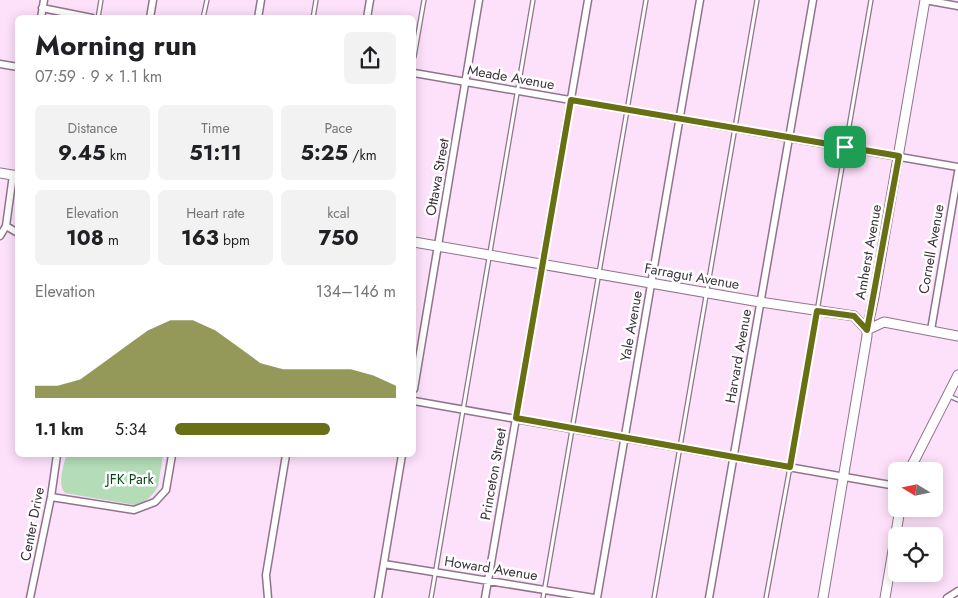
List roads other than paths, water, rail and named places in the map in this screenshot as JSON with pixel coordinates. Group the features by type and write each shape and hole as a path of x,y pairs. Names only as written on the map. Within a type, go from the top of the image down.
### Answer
{"street":[{"path":"41,15 44,0"},
{"path":"151,15 154,0"},
{"path":"258,15 261,0"},
{"path":"368,15 370,0"},
{"name":"Ottawa Street","path":"416,376 479,0"},
{"name":"Princeton Street","path":"485,598 588,0"},
{"name":"Yale Avenue","path":"596,598 700,0"},
{"name":"Harvard Avenue","path":"709,598 813,0"},
{"path":"925,0 958,6"},
{"name":"Amherst Avenue","path":"823,598 867,330 925,0"},
{"path":"42,8 77,15"},
{"path":"0,64 15,66"},
{"name":"Meade Avenue","path":"416,73 958,167"},
{"name":"Cornell Avenue","path":"931,330 958,172"},
{"path":"0,173 15,175 6,226 0,236"},
{"path":"6,226 15,231"},
{"name":"Farragut Avenue","path":"416,242 760,302 854,316 867,330"},
{"path":"867,330 884,322 958,336"},
{"path":"914,462 958,375"},
{"path":"416,401 888,484"},
{"name":"Center Drive","path":"30,598 51,496 57,457"},
{"path":"51,496 134,510 155,502 166,490 172,457"},
{"path":"268,598 266,575 286,457"},
{"path":"378,598 402,457"},
{"path":"885,598 898,518"},
{"name":"Howard Avenue","path":"384,564 596,598"},
{"path":"947,598 958,591"}],"lane":[{"path":"98,15 101,0"},
{"path":"204,15 206,0"},
{"path":"314,15 316,0"},
{"path":"416,46 424,0"},
{"path":"430,598 533,0"},
{"path":"544,598 646,0"},
{"path":"654,598 757,0"},
{"path":"766,598 871,0"},
{"path":"948,395 958,400"}],"park label":[{"name":"JFK Park","path":"130,479"}]}
